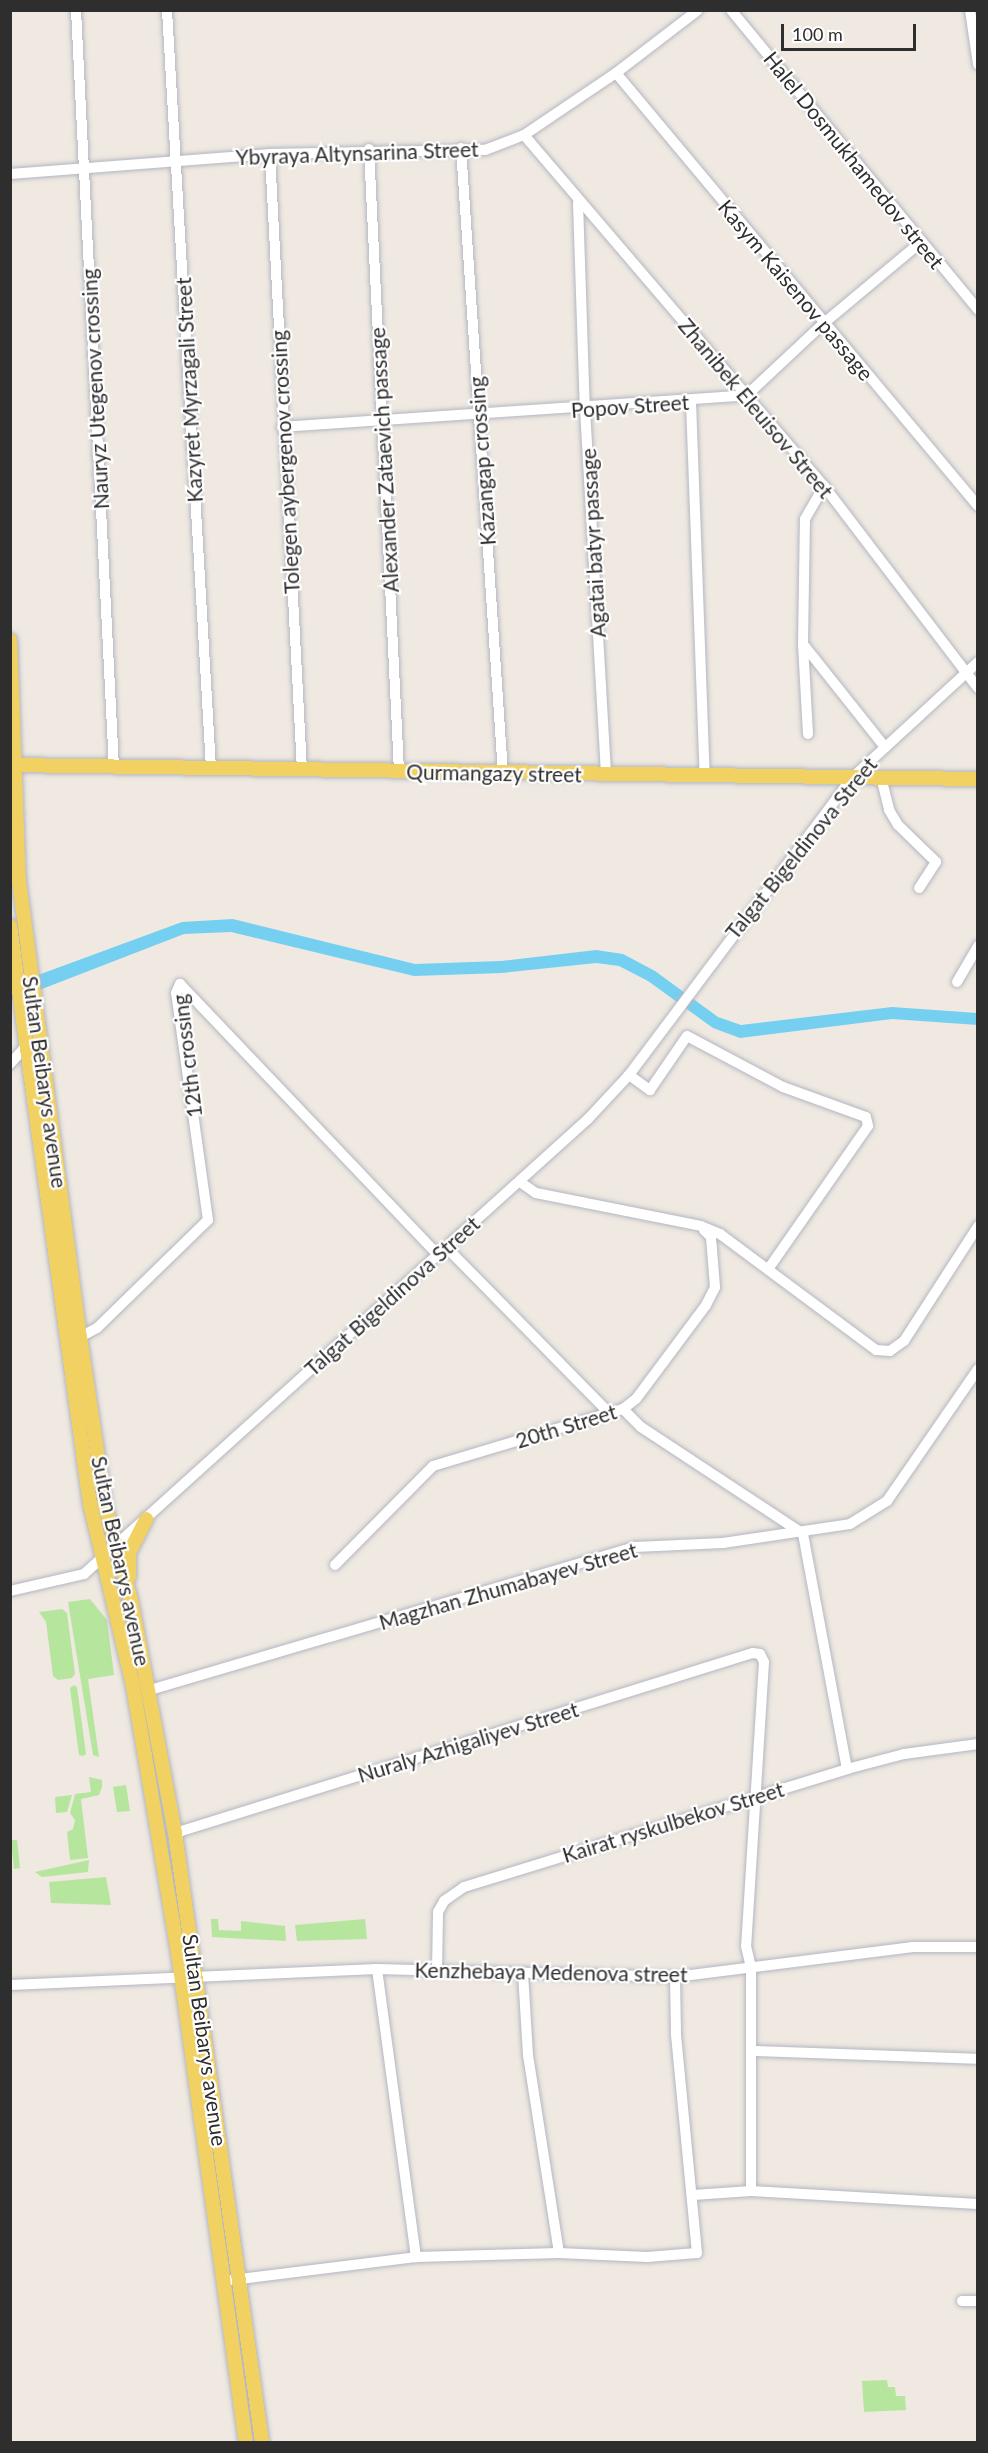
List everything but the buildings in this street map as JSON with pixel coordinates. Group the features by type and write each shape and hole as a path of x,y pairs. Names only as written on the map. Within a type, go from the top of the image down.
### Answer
{"main road":[{"name":"Sultan Beibarys avenue","path":"10,640 19,881 80,1337 105,1505 131,1600 150,1690 175,1833 262,2442"},
{"path":"15,740 25,759 44,765"},
{"name":"Qurmangazy street","path":"14,765 302,771 978,779"},
{"path":"17,797 27,775 44,765"},
{"name":"Sultan Beibarys avenue","path":"10,926 90,1504 132,1681 181,1976 246,2442"},
{"path":"131,1600 129,1553 146,1519"},
{"path":"205,2145 219,2143"}],"street":[{"name":"Nauryz Utegenov crossing","path":"76,10 114,767"},
{"name":"Kazyret Myrzagali Street","path":"167,10 210,769"},
{"name":"Ybyraya Altynsarina Street","path":"10,174 270,154 369,149 485,150 524,135 616,73 698,10"},
{"name":"Halel Dosmukhamedov street","path":"730,10 978,310"},
{"path":"970,10 978,64"},
{"name":"Kasym Kaisenov passage","path":"616,73 823,324 978,506"},
{"name":"Zhanibek Eleuisov Street","path":"524,135 578,203 824,486 978,688"},
{"name":"Kazangap crossing","path":"461,148 503,773"},
{"name":"Alexander Zataevich passage","path":"369,149 399,772"},
{"name":"Tolegen aybergenov crossing","path":"270,154 282,427 302,771"},
{"name":"Agatai batyr passage","path":"578,203 585,409 606,774"},
{"path":"747,395 823,324 921,242"},
{"name":"Popov Street","path":"282,427 382,423 691,402 747,395"},
{"path":"691,402 705,776"},
{"path":"808,734 803,644 805,519 824,486"},
{"path":"803,644 885,747"},
{"name":"Talgat Bigeldinova Street","path":"10,1591 84,1574 588,1119 629,1075 709,965 853,777 978,662"},
{"path":"881,777 889,810 898,825 936,862 919,888"},
{"path":"957,982 978,946"},
{"name":"12th crossing","path":"80,1337 97,1328 208,1220 176,993 180,984 442,1251"},
{"path":"629,1075 650,1090 687,1036 783,1087 866,1117 868,1126 768,1268"},
{"path":"10,1064 26,1046"},
{"path":"520,1182 536,1193 701,1226 768,1268 876,1350 890,1351 904,1341 978,1226"},
{"name":"20th Street","path":"335,1564 433,1466 623,1409 636,1399 706,1305 715,1287 711,1237 701,1226"},
{"path":"442,1251 609,1413"},
{"name":"Magzhan Zhumabayev Street","path":"150,1690 635,1547 803,1534 850,1524 886,1501 978,1369"},
{"path":"623,1409 641,1427 803,1534 847,1769"},
{"name":"Nuraly Azhigaliyev Street","path":"175,1833 753,1653 760,1654 764,1662 754,1797"},
{"name":"Kairat ryskulbekov Street","path":"437,1971 438,1912 444,1901 464,1887 847,1769 904,1754 978,1744"},
{"path":"751,2191 752,1967 746,1946 754,1797"},
{"name":"Kenzhebaya Medenova street","path":"10,1985 196,1974 377,1969 675,1977 913,1947 978,1947"},
{"path":"377,1969 416,2257"},
{"path":"523,1973 528,2055 559,2253"},
{"path":"224,2281 416,2257 559,2253 647,2257 697,2253 676,2033 675,1977"},
{"path":"753,2051 978,2059"},
{"path":"693,2195 751,2191 978,2204"},
{"path":"962,2301 978,2301"}],"green space":[{"path":"90,1599 107,1620 114,1675 88,1679 99,1757 93,1755 68,1602"},
{"path":"62,1609 67,1613 75,1674 72,1678 58,1680 53,1676 46,1622 39,1612"},
{"path":"74,1685 77,1687 86,1754 83,1756 79,1755 70,1688"},
{"path":"89,1777 102,1780 102,1787 99,1795 81,1799 88,1858 70,1860 67,1832 73,1829 75,1820 70,1813 75,1794 91,1792"},
{"path":"126,1785 130,1811 117,1812 113,1787"},
{"path":"72,1795 67,1812 56,1813 55,1797"},
{"path":"11,1840 17,1840 20,1868 14,1869"},
{"path":"89,1860 88,1872 42,1877 35,1872"},
{"path":"106,1877 111,1905 51,1903 49,1882"},
{"path":"211,1919 218,1919 219,1930 241,1931 241,1921 285,1926 286,1941 212,1937"},
{"path":"365,1919 367,1939 297,1941 295,1925"},
{"path":"887,2380 888,2387 895,2387 896,2396 905,2396 906,2410 864,2412 862,2381"}],"water":[{"path":"233,919 415,964 501,961 596,950 623,954 655,971 718,1017 741,1025 892,1007 977,1013 978,1025 892,1019 740,1038 713,1028 648,981 619,966 596,963 502,973 414,976 231,932 184,934 11,1001 11,985 182,922"}]}
